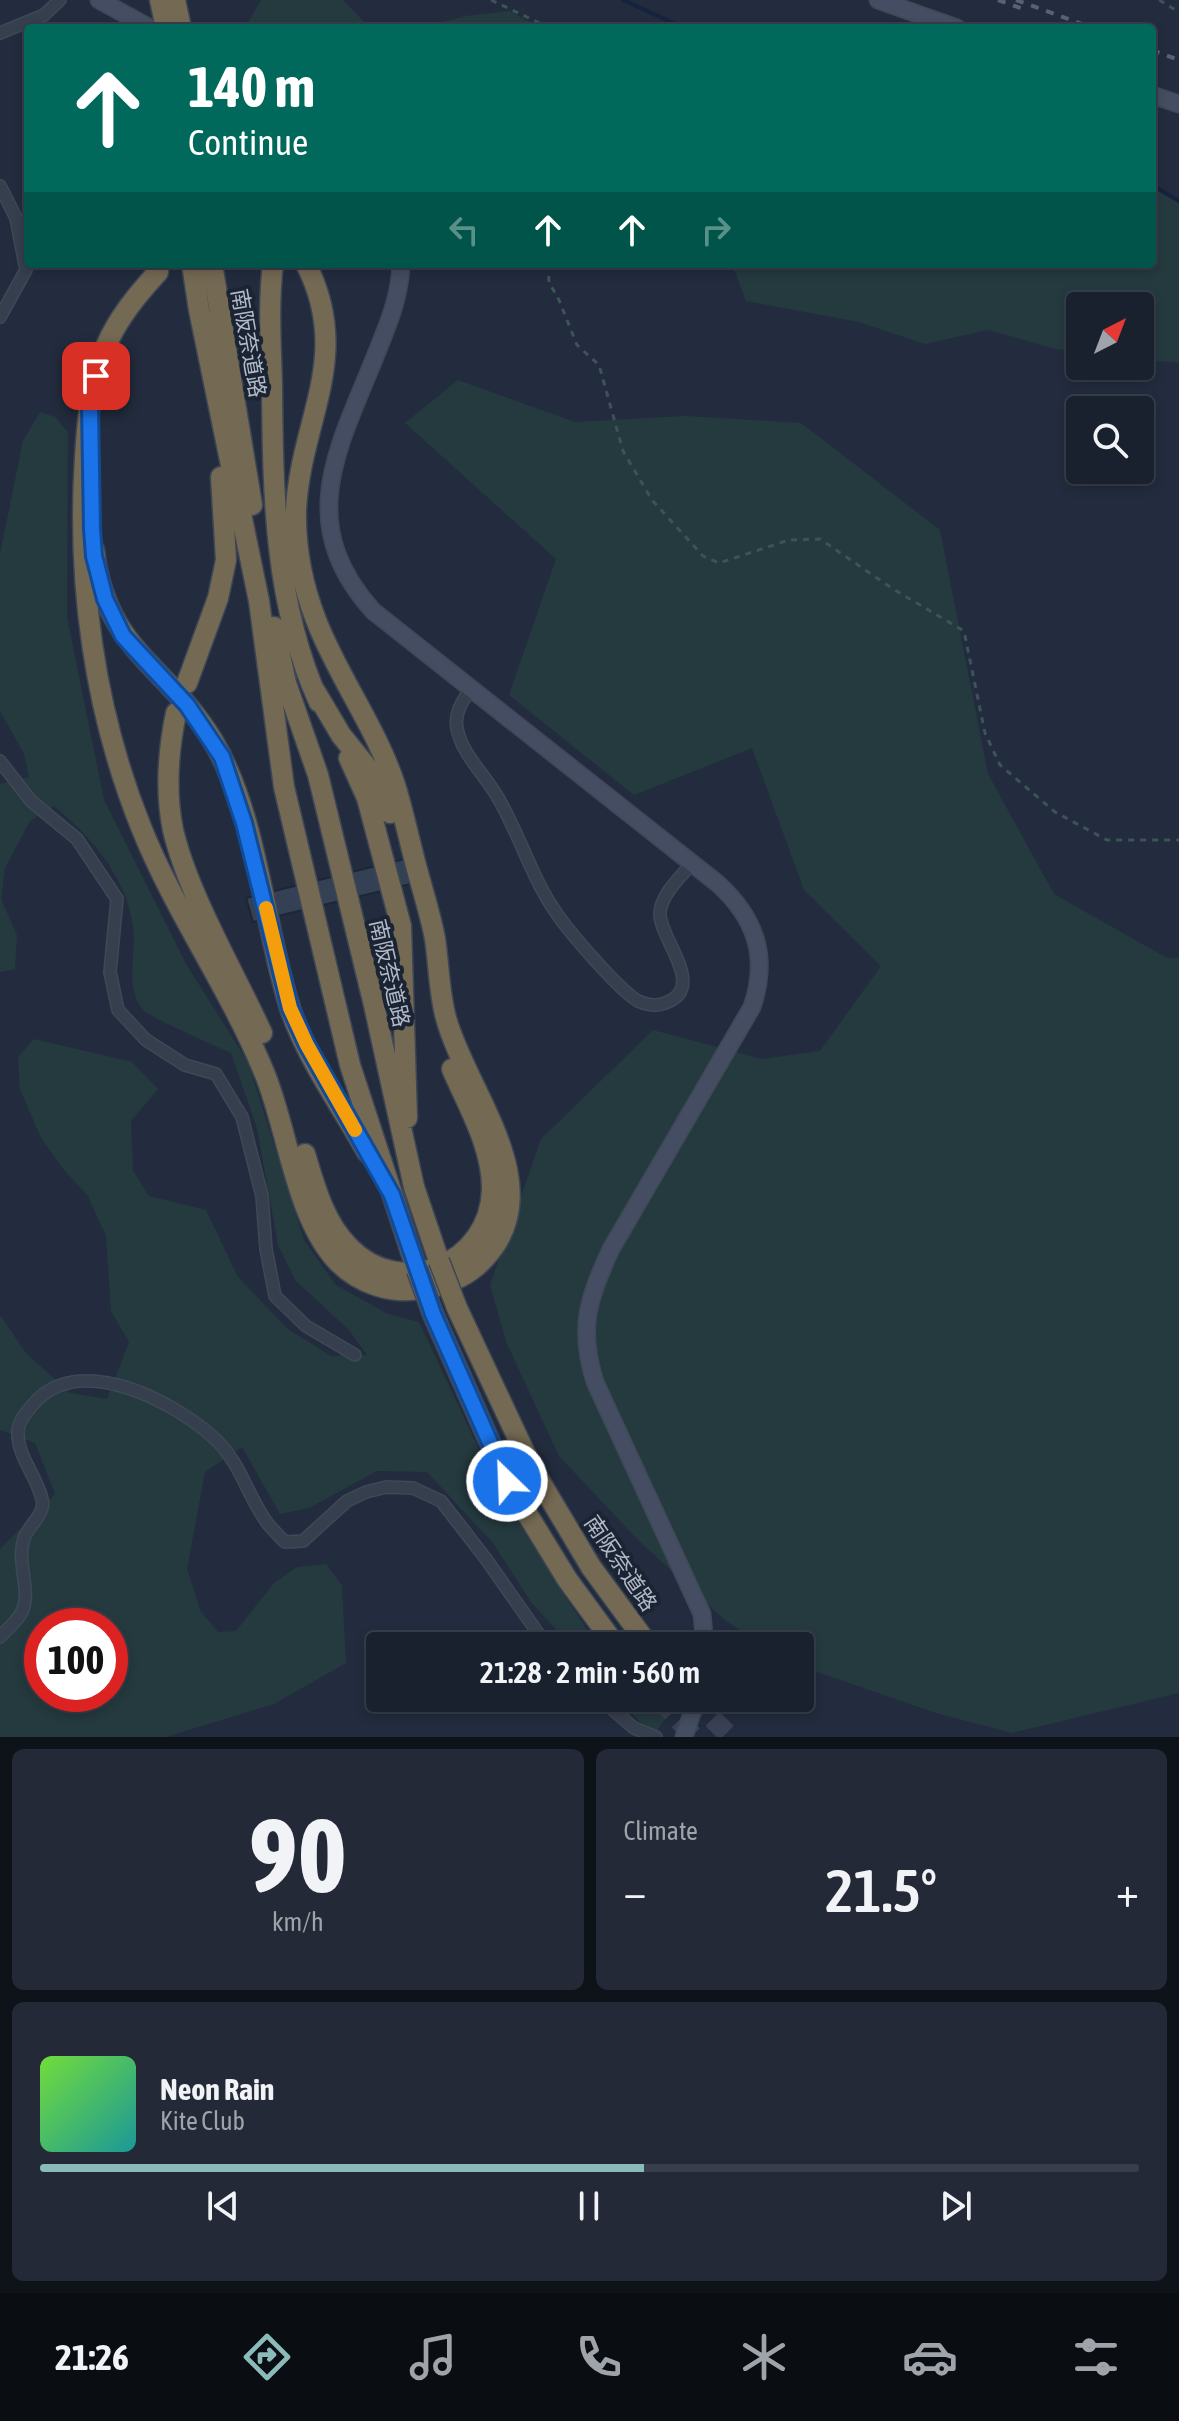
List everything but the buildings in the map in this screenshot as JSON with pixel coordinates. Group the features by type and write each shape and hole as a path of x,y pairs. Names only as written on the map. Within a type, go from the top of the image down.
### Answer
{"highway":[{"path":"149,0 152,24"},
{"path":"160,0 165,24"},
{"path":"175,0 180,24"},
{"name":"南阪奈道路","path":"193,268 259,601 284,787 350,1065 433,1314 507,1481 567,1579 606,1632"},
{"name":"南阪奈道路","path":"213,268 268,597 286,683 318,775 414,1187 457,1308 532,1468 591,1567 639,1632"},
{"path":"273,268 273,456 277,533 290,616 315,691 367,798 401,926 408,1138 414,1187"},
{"path":"158,272 134,298 113,332 96,376 90,406 84,460 82,529 94,661 108,721 127,789 145,837 259,1060 281,1117 307,1207 325,1245 350,1272 381,1287 415,1290 460,1278 485,1258 496,1245 504,1227 510,1191 498,1140 446,1017 432,927 387,763 324,639 301,573 297,552 297,499 323,384 327,350 319,294 308,268"},
{"path":"187,683 218,598 226,560 224,494 199,310"},
{"path":"90,406 94,556 105,599 135,652 187,705 211,739 233,784 290,1008 307,1045 392,1195"},
{"path":"176,713 168,782 177,842 192,882 275,1064 320,1202 338,1234 360,1257 373,1265 399,1273 425,1271 451,1262 480,1234 491,1205 489,1163 434,1022 423,938 386,798 374,776 341,735 315,691"}],"street":[{"path":"0,33 44,15 60,0"},
{"path":"99,0 144,24"},
{"path":"878,0 914,21"},
{"path":"1156,96 1179,104"},
{"path":"0,186 16,218 24,260"},
{"path":"0,317 26,268"},
{"path":"400,268 392,315 339,449 328,501 333,547 342,571 373,611 733,897 747,917 756,941 759,958 757,992 744,1025 611,1249 595,1284 585,1342 595,1382 702,1614 704,1632"},
{"path":"470,689 457,715 460,739 497,796 540,886 569,930 623,988 647,1004 662,1004 681,988 684,974 663,930 660,913 663,901 692,863"},
{"path":"0,761 31,801 77,839 117,899 110,972 118,1010 146,1040 185,1065 216,1074 242,1117 262,1196 266,1249 275,1296 306,1326 355,1355"},
{"path":"0,1637 22,1612 25,1600 21,1570 24,1538 41,1511 43,1501 20,1447 18,1429 23,1416 40,1398 62,1383 87,1379 112,1383 148,1397 181,1413 214,1438 240,1469 267,1523 285,1542 303,1541 347,1501 366,1492 386,1487 413,1488 441,1501 537,1632"},
{"path":"615,1712 634,1728 656,1737"},
{"path":"684,1737 692,1712"}],"path":[{"path":"491,0 542,24"},
{"path":"1159,0 1179,12"},
{"path":"548,268 549,282 577,345 599,365 623,451 652,500 703,556 719,563 789,540 820,539 893,589 964,631 985,733 1000,765 1055,812 1107,840 1179,840"}],"green space":[{"path":"261,0 343,0 366,24 247,24"},
{"path":"509,11 534,24 435,24 465,16"},
{"path":"1156,188 1179,202 1179,363 1154,360 1154,292 1066,292 1066,350 988,330 925,344 859,322 746,301 734,268 1156,268"},
{"path":"458,380 575,422 686,416 801,423 940,530 988,774 1054,894 1167,958 1179,958 1179,1693 1012,1733 936,1713 814,1671 814,1632 743,1632 726,1621 638,1540 559,1456 507,1344 490,1285 541,1139 653,1030 762,1059 820,1051 881,966 804,890 752,748 634,795 509,695 556,559 405,423"},
{"path":"40,412 55,417 68,432 67,617 104,800 186,964 248,1062 304,1240 336,1285 388,1314 419,1322 499,1492 588,1632 558,1632 531,1602 493,1543 427,1472 377,1471 309,1508 280,1514 242,1447 205,1472 187,1569 201,1612 218,1632 236,1631 274,1583 297,1567 326,1564 342,1585 346,1663 274,1704 166,1737 0,1737 0,1549 55,1494 35,1443 0,1430 0,1315 26,1353 70,1393 107,1399 129,1342 111,1311 106,1236 88,1196 41,1138 20,1089 18,1057 34,1039 132,1062 158,1089 131,1121 133,1171 149,1196 206,1210 238,1277 288,1329 331,1356 367,1355 349,1330 296,1281 278,1245 257,1128 231,1053 143,1010 134,991 133,926 123,891 115,874 93,844 54,806 30,821 5,868 1,899 17,935 15,969 0,972 0,784 29,777 24,754 0,711 0,554 23,441"},
{"path":"631,1712 666,1712 664,1721 653,1736"}],"waterway":[{"path":"623,0 675,24"},
{"path":"1156,187 1179,201"}],"tunnel":[{"path":"672,1712 694,1737"},
{"path":"705,1712 731,1737"}],"railway":[{"path":"998,0 1026,10"},
{"path":"1016,0 1082,24"},
{"path":"1156,51 1179,60"}],"slow traffic":[{"path":"266,908 290,1008 355,1130"}],"route":[{"path":"96,376 90,406 92,529 94,556 105,599 123,636 187,705 222,757 236,793 290,1008 307,1045 392,1195 433,1314 507,1481"}]}
